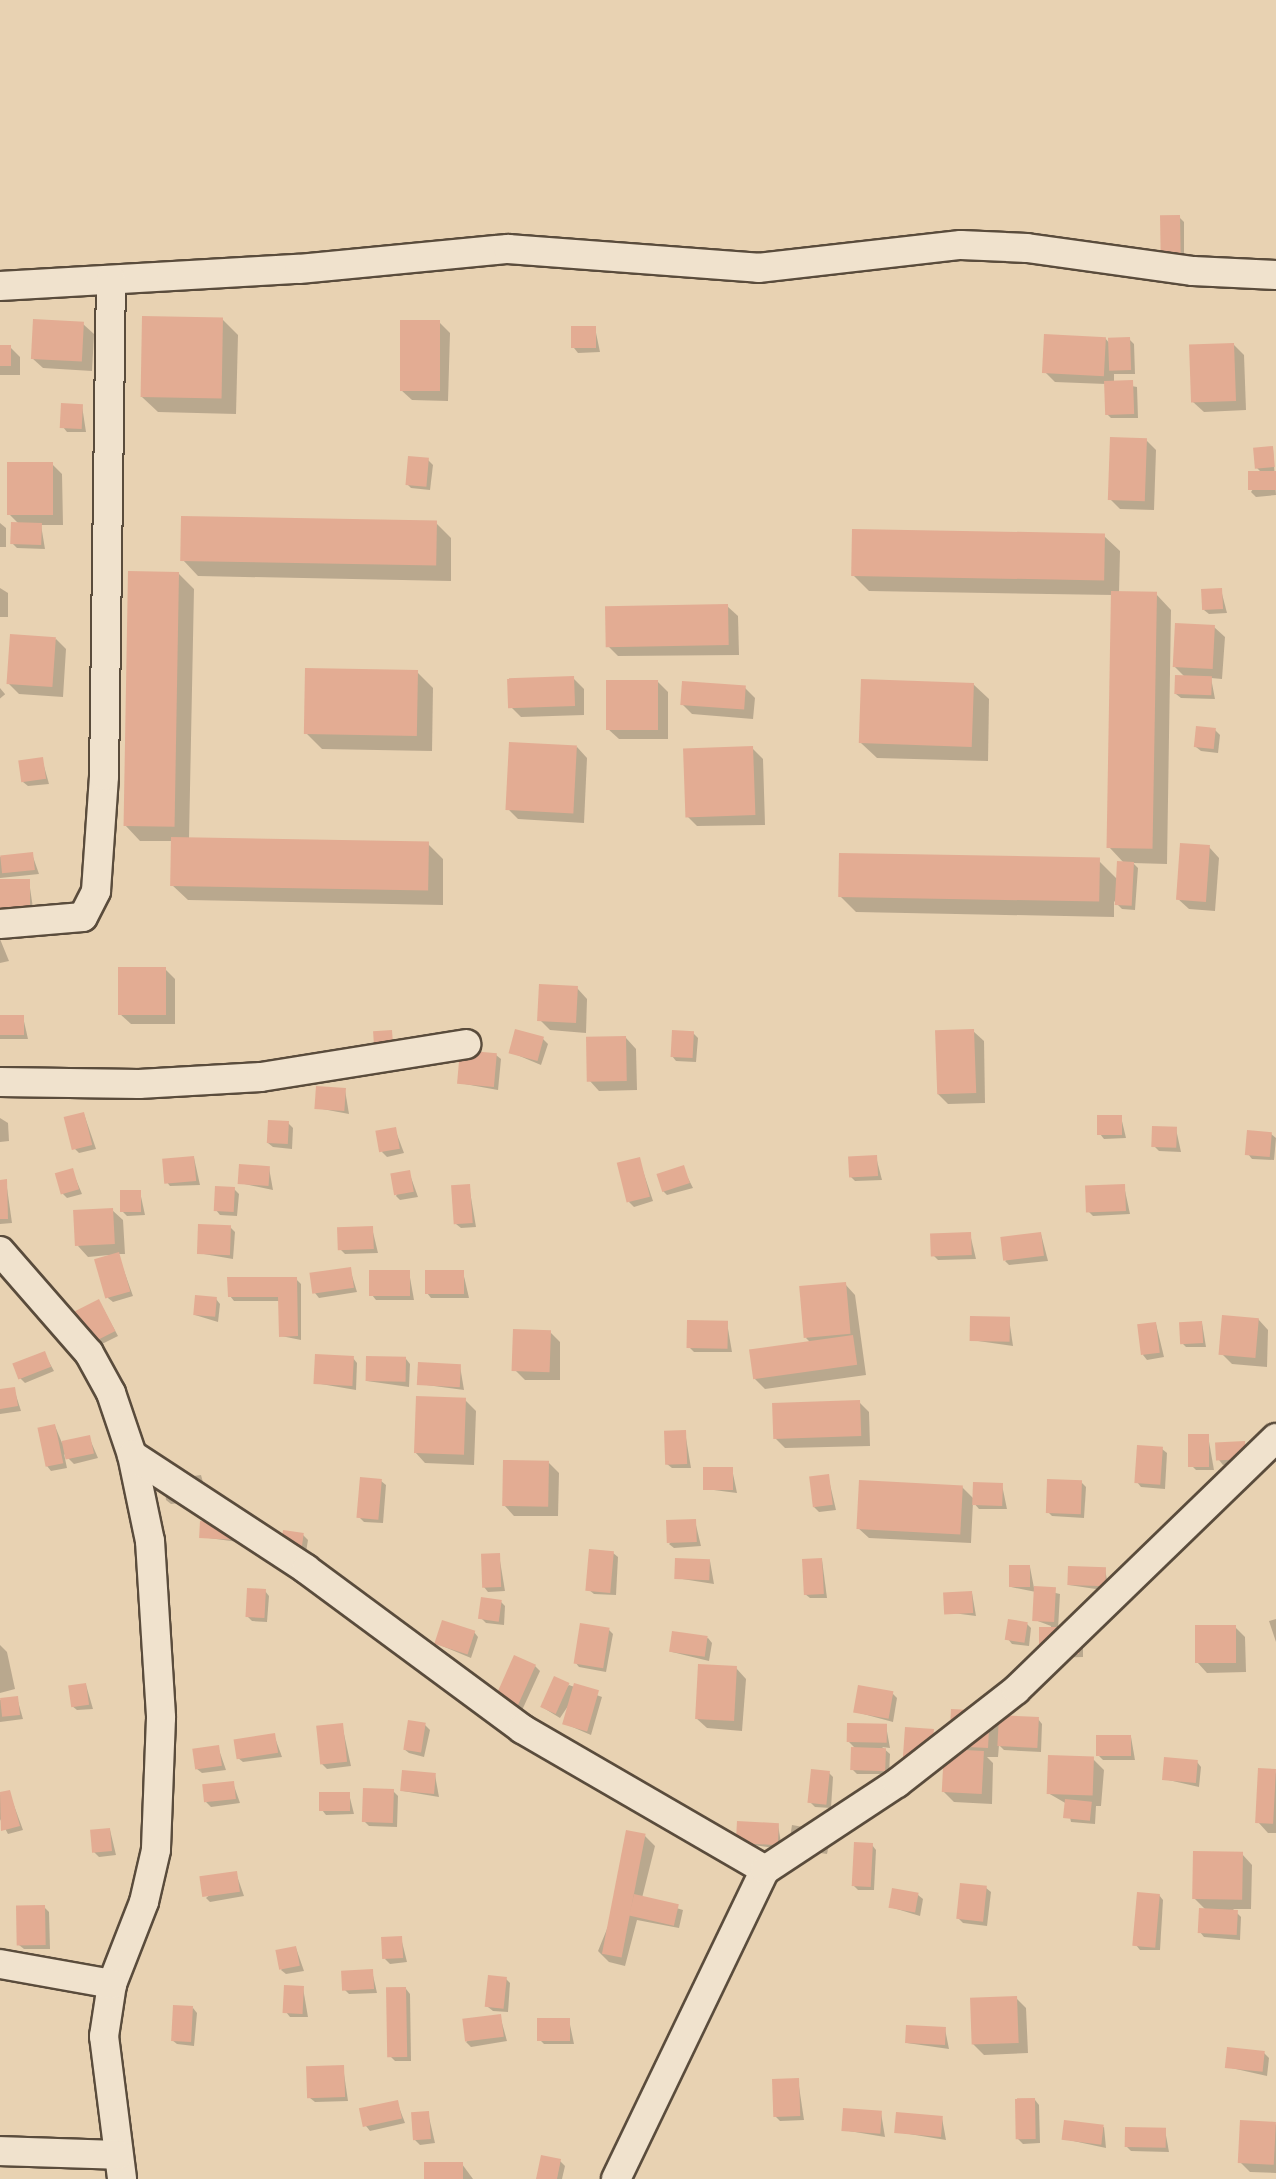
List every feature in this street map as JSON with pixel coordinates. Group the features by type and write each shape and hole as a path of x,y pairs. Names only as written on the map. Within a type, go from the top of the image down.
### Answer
{"street":[{"path":"0,286 508,249 746,268 961,245 1027,248 1193,271 1276,275"},
{"path":"0,924 83,917 96,891 104,776 111,280"},
{"path":"0,1082 139,1084 261,1077 466,1044"},
{"path":"0,1251 89,1353 111,1393 132,1455 150,1541 161,1718 156,1850 144,1902 112,1984 105,2073 120,2167 0,2151"},
{"path":"616,2179 765,1870 897,1783 1016,1690 1276,1438"},
{"path":"132,1455 306,1569 522,1729 765,1870"},
{"path":"0,1964 112,1984"}],"building":[{"path":"1160,215 1180,215 1181,269 1161,269"},
{"path":"142,316 223,317 222,398 141,397"},
{"path":"33,319 84,322 82,362 31,359"},
{"path":"400,320 440,320 440,391 400,391"},
{"path":"571,326 596,326 596,348 571,348"},
{"path":"1044,334 1106,337 1104,376 1042,373"},
{"path":"1130,337 1131,370 1109,371 1108,338"},
{"path":"1234,343 1236,401 1191,403 1189,345"},
{"path":"0,345 11,345 11,366 0,366"},
{"path":"1133,380 1134,414 1105,415 1104,381"},
{"path":"61,403 83,404 82,429 60,428"},
{"path":"1110,437 1147,438 1145,501 1108,500"},
{"path":"1273,446 1275,467 1255,469 1253,448"},
{"path":"408,456 429,458 426,487 405,485"},
{"path":"7,462 53,462 53,515 7,515"},
{"path":"1248,471 1276,471 1276,490 1248,490"},
{"path":"181,516 437,520 436,565 180,561"},
{"path":"11,522 42,523 41,545 10,544"},
{"path":"852,529 1105,533 1104,580 851,576"},
{"path":"128,571 179,572 175,827 124,826"},
{"path":"1222,588 1223,609 1202,610 1201,589"},
{"path":"1111,591 1157,592 1153,849 1107,848"},
{"path":"728,604 729,645 606,647 605,606"},
{"path":"1175,623 1215,625 1213,669 1173,667"},
{"path":"10,634 56,637 52,687 7,684"},
{"path":"305,668 418,670 417,736 304,734"},
{"path":"1175,675 1212,676 1211,695 1174,694"},
{"path":"574,676 575,706 508,708 507,678"},
{"path":"861,679 974,683 972,747 859,743"},
{"path":"606,680 658,680 658,730 606,730"},
{"path":"682,681 746,685 744,709 680,705"},
{"path":"1196,726 1216,728 1214,749 1194,747"},
{"path":"509,742 577,746 573,813 505,810"},
{"path":"753,746 755,815 685,817 683,748"},
{"path":"43,757 46,779 21,782 18,760"},
{"path":"171,837 429,842 428,890 170,886"},
{"path":"1180,843 1210,845 1206,902 1176,900"},
{"path":"33,852 35,870 2,873 0,855"},
{"path":"839,853 1100,858 1099,902 838,897"},
{"path":"1117,861 1134,862 1132,906 1115,905"},
{"path":"0,879 30,879 30,911 0,911"},
{"path":"118,967 166,967 166,1015 118,1015"},
{"path":"539,984 578,986 576,1023 537,1021"},
{"path":"0,1015 24,1015 24,1035 0,1035"},
{"path":"515,1029 544,1037 538,1061 509,1053"},
{"path":"974,1029 976,1093 937,1094 935,1030"},
{"path":"392,1030 394,1060 375,1061 373,1031"},
{"path":"672,1030 694,1031 693,1058 671,1057"},
{"path":"626,1036 627,1081 587,1082 586,1037"},
{"path":"460,1050 497,1053 494,1087 457,1084"},
{"path":"316,1086 346,1088 344,1111 314,1109"},
{"path":"84,1112 92,1145 72,1150 64,1117"},
{"path":"1097,1115 1122,1115 1122,1135 1097,1135"},
{"path":"268,1120 289,1121 288,1144 267,1143"},
{"path":"1152,1126 1177,1127 1176,1148 1151,1147"},
{"path":"396,1127 400,1149 379,1152 375,1131"},
{"path":"1247,1130 1272,1132 1270,1157 1245,1155"},
{"path":"877,1155 878,1176 849,1177 848,1157"},
{"path":"194,1156 196,1181 164,1184 162,1159"},
{"path":"640,1157 650,1197 627,1203 617,1163"},
{"path":"239,1164 270,1166 269,1186 238,1184"},
{"path":"684,1165 690,1183 662,1192 656,1174"},
{"path":"73,1168 79,1189 61,1194 55,1173"},
{"path":"410,1170 414,1192 394,1195 390,1173"},
{"path":"7,1179 8,1219 0,1219 0,1180"},
{"path":"470,1184 473,1223 454,1224 451,1185"},
{"path":"1125,1184 1126,1211 1086,1212 1085,1185"},
{"path":"215,1186 235,1187 234,1212 214,1211"},
{"path":"120,1190 141,1190 141,1212 120,1212"},
{"path":"113,1208 115,1244 75,1246 73,1210"},
{"path":"198,1224 231,1225 230,1255 197,1254"},
{"path":"373,1226 374,1249 338,1250 337,1227"},
{"path":"971,1232 972,1255 931,1256 930,1233"},
{"path":"1041,1232 1044,1256 1003,1261 1000,1237"},
{"path":"119,1252 130,1291 105,1299 94,1259"},
{"path":"351,1267 354,1288 312,1294 309,1273"},
{"path":"369,1270 410,1270 410,1296 369,1296"},
{"path":"425,1270 464,1270 464,1294 425,1294"},
{"path":"227,1277 297,1277 298,1336 279,1337 278,1297 228,1297"},
{"path":"846,1282 851,1334 804,1338 799,1286"},
{"path":"195,1295 217,1297 215,1317 193,1315"},
{"path":"99,1299 115,1331 91,1343 75,1311"},
{"path":"1222,1315 1259,1318 1255,1358 1219,1355"},
{"path":"970,1316 1010,1317 1010,1342 970,1341"},
{"path":"687,1320 728,1321 728,1349 687,1348"},
{"path":"1202,1321 1203,1343 1180,1344 1179,1322"},
{"path":"1156,1322 1160,1353 1141,1355 1137,1324"},
{"path":"513,1329 551,1330 550,1372 512,1371"},
{"path":"853,1335 857,1365 753,1379 749,1350"},
{"path":"45,1351 51,1367 18,1379 12,1364"},
{"path":"315,1354 354,1356 352,1386 313,1384"},
{"path":"366,1356 406,1357 406,1382 366,1381"},
{"path":"418,1362 461,1364 460,1387 417,1385"},
{"path":"15,1387 18,1406 0,1409 0,1389"},
{"path":"416,1396 466,1398 464,1455 414,1453"},
{"path":"860,1400 861,1436 773,1439 772,1403"},
{"path":"55,1424 63,1463 46,1467 37,1428"},
{"path":"686,1430 687,1464 665,1465 664,1431"},
{"path":"1188,1434 1209,1434 1209,1467 1188,1467"},
{"path":"90,1435 94,1454 66,1460 62,1441"},
{"path":"1245,1441 1246,1459 1216,1461 1215,1443"},
{"path":"1137,1445 1163,1447 1160,1485 1134,1483"},
{"path":"503,1460 549,1461 548,1507 502,1506"},
{"path":"703,1467 733,1467 733,1490 703,1490"},
{"path":"829,1474 833,1505 813,1507 809,1476"},
{"path":"360,1477 382,1479 378,1520 356,1518"},
{"path":"1047,1479 1082,1480 1081,1514 1046,1513"},
{"path":"859,1480 963,1485 960,1534 856,1529"},
{"path":"973,1482 1003,1483 1002,1506 972,1505"},
{"path":"696,1519 697,1542 667,1543 666,1520"},
{"path":"200,1521 243,1523 242,1540 199,1538"},
{"path":"283,1530 304,1533 298,1572 278,1569"},
{"path":"589,1549 614,1551 610,1593 585,1591"},
{"path":"500,1553 501,1587 482,1588 481,1554"},
{"path":"675,1558 710,1559 709,1580 674,1579"},
{"path":"822,1558 824,1594 804,1595 802,1559"},
{"path":"1009,1565 1030,1565 1030,1587 1009,1587"},
{"path":"1068,1566 1106,1567 1105,1586 1067,1585"},
{"path":"1034,1586 1056,1587 1054,1622 1032,1621"},
{"path":"247,1588 266,1589 264,1618 245,1617"},
{"path":"972,1591 973,1613 944,1614 943,1593"},
{"path":"481,1597 502,1600 499,1622 478,1619"},
{"path":"1008,1619 1028,1622 1024,1643 1005,1640"},
{"path":"442,1620 475,1631 468,1655 434,1644"},
{"path":"580,1623 610,1628 603,1668 574,1663"},
{"path":"1195,1625 1236,1625 1236,1663 1195,1663"},
{"path":"1039,1627 1079,1627 1079,1654 1039,1654"},
{"path":"672,1631 708,1636 705,1657 669,1652"},
{"path":"514,1655 536,1665 513,1716 491,1706"},
{"path":"698,1664 737,1666 734,1721 695,1719"},
{"path":"554,1676 570,1683 556,1714 540,1707"},
{"path":"86,1683 89,1705 71,1707 68,1686"},
{"path":"574,1683 599,1690 587,1732 562,1724"},
{"path":"858,1685 893,1691 889,1719 853,1713"},
{"path":"18,1696 20,1715 2,1717 0,1698"},
{"path":"951,1709 990,1711 988,1748 949,1746"},
{"path":"999,1715 1039,1717 1037,1748 997,1746"},
{"path":"408,1720 426,1723 421,1752 403,1750"},
{"path":"343,1723 347,1762 320,1765 316,1726"},
{"path":"847,1723 887,1724 887,1743 847,1742"},
{"path":"905,1727 934,1729 931,1772 902,1770"},
{"path":"275,1733 278,1753 237,1759 234,1740"},
{"path":"1096,1735 1131,1735 1131,1756 1096,1756"},
{"path":"219,1745 222,1766 195,1770 192,1749"},
{"path":"851,1747 886,1748 885,1771 850,1770"},
{"path":"944,1749 984,1751 982,1794 942,1792"},
{"path":"1048,1755 1094,1757 1093,1796 1047,1794"},
{"path":"1164,1757 1198,1760 1196,1783 1162,1780"},
{"path":"1258,1768 1276,1769 1273,1824 1255,1823"},
{"path":"811,1769 830,1771 826,1805 807,1803"},
{"path":"402,1770 436,1773 434,1794 400,1791"},
{"path":"234,1781 236,1799 204,1802 202,1784"},
{"path":"363,1788 394,1789 393,1823 362,1822"},
{"path":"10,1790 20,1826 1,1831 0,1792"},
{"path":"319,1792 350,1792 350,1811 319,1811"},
{"path":"1065,1799 1092,1802 1090,1821 1063,1818"},
{"path":"737,1821 779,1823 778,1845 736,1843"},
{"path":"110,1828 112,1851 92,1853 90,1830"},
{"path":"626,1830 646,1834 622,1958 602,1954"},
{"path":"854,1842 873,1843 871,1887 852,1886"},
{"path":"1193,1851 1243,1852 1242,1900 1192,1899"},
{"path":"237,1871 240,1892 202,1897 199,1876"},
{"path":"960,1883 987,1886 983,1922 956,1919"},
{"path":"892,1888 919,1893 915,1912 889,1908"},
{"path":"1137,1892 1160,1894 1155,1948 1132,1946"},
{"path":"634,1894 679,1904 674,1926 629,1915"},
{"path":"45,1905 46,1945 17,1946 16,1906"},
{"path":"1199,1908 1238,1910 1237,1935 1198,1933"},
{"path":"402,1936 403,1958 382,1959 381,1937"},
{"path":"296,1946 300,1966 279,1970 275,1950"},
{"path":"373,1969 374,1989 342,1991 341,1971"},
{"path":"488,1975 507,1977 504,2009 485,2007"},
{"path":"284,1985 304,1986 303,2014 283,2013"},
{"path":"386,1987 406,1987 407,2057 387,2057"},
{"path":"1017,1996 1019,2043 972,2045 970,1998"},
{"path":"173,2005 193,2006 191,2042 171,2041"},
{"path":"501,2014 504,2037 465,2042 462,2019"},
{"path":"537,2018 570,2018 570,2041 537,2041"},
{"path":"906,2025 946,2027 945,2045 905,2043"},
{"path":"1227,2047 1265,2051 1263,2072 1225,2068"},
{"path":"344,2065 345,2097 307,2098 306,2066"},
{"path":"799,2078 800,2116 773,2117 772,2079"},
{"path":"1015,2098 1035,2098 1036,2139 1016,2139"},
{"path":"398,2100 402,2119 363,2127 359,2108"},
{"path":"843,2108 882,2111 880,2134 841,2131"},
{"path":"429,2111 431,2139 413,2140 411,2112"},
{"path":"896,2112 943,2116 941,2137 894,2133"},
{"path":"1064,2120 1104,2125 1101,2145 1062,2140"},
{"path":"1240,2120 1276,2122 1274,2165 1238,2163"},
{"path":"1125,2127 1166,2128 1166,2148 1125,2147"},
{"path":"541,2155 561,2159 557,2179 536,2179"},
{"path":"424,2162 463,2162 463,2179 424,2179"}]}
